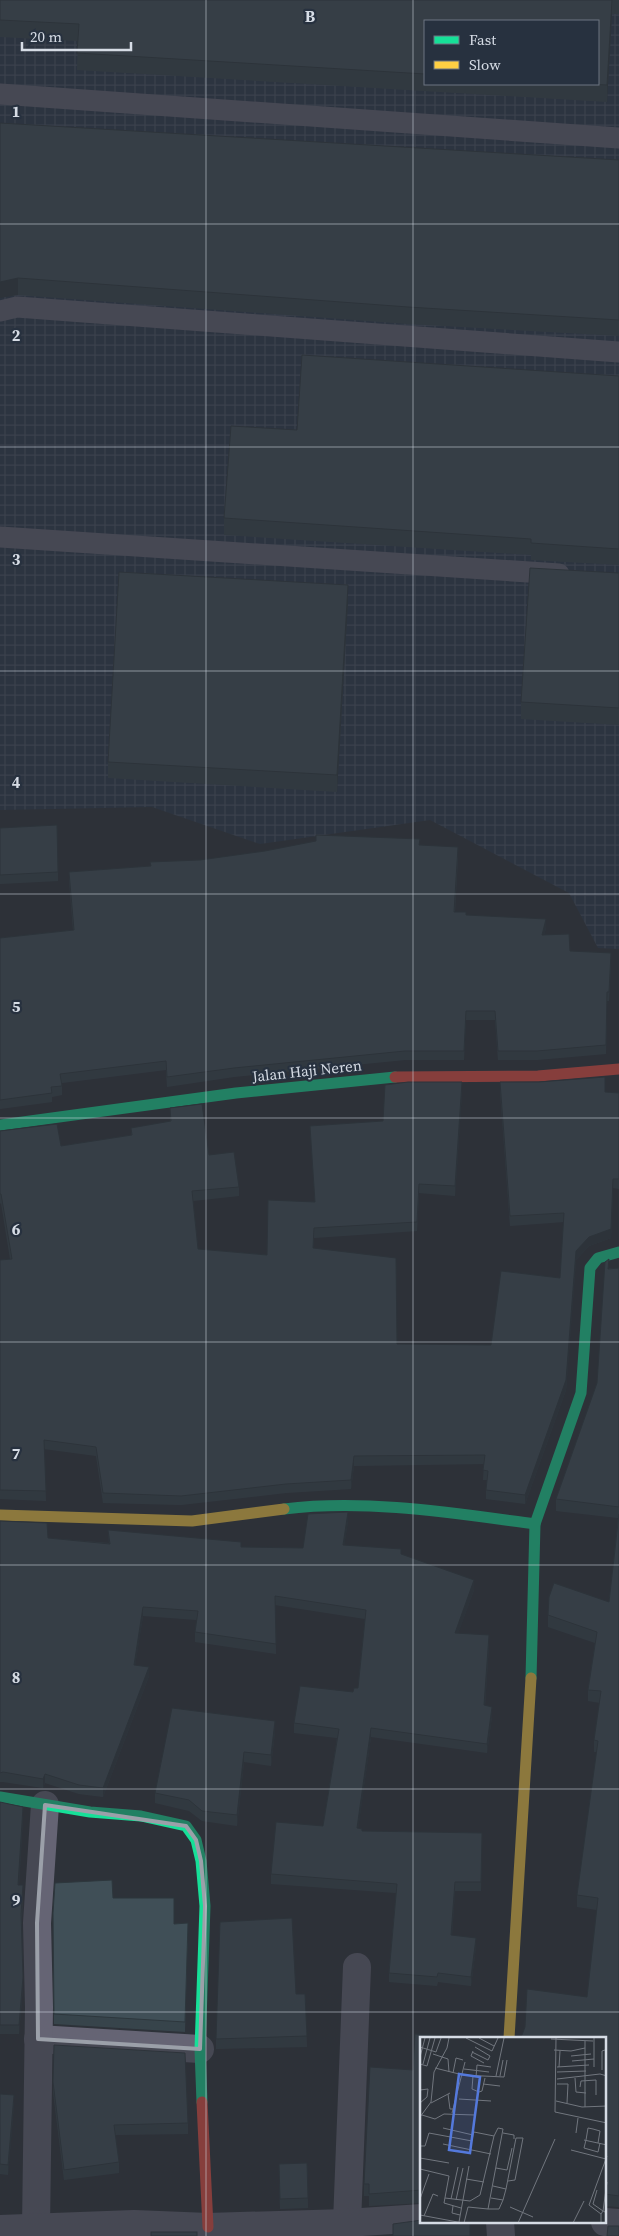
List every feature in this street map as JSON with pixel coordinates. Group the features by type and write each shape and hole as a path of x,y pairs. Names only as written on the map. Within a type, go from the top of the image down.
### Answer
{"street":[{"name":"Jalan Haji Neren","path":"0,1125 236,1093 407,1076 538,1076 619,1069"},
{"path":"509,2037 532,1667 535,1524 581,1393 590,1268 594,1261 601,1256 619,1252"},
{"path":"0,1515 192,1520 288,1509 352,1505 452,1513 535,1524"},
{"path":"0,1797 90,1812 141,1816 186,1826 196,1840 201,1861 205,1906 200,2048 208,2227"},
{"path":"36,2228 37,1923 45,1805"},
{"path":"347,2223 357,1967"},
{"path":"38,2039 200,2048"},
{"path":"0,2229 134,2230 347,2223 420,2218"},
{"path":"606,2222 619,2223"}],"lane":[{"path":"0,94 619,138"},
{"path":"0,311 17,307 619,352"},
{"path":"0,537 580,575"}],"highlighted area":[{"path":"45,1805 186,1826 196,1840 201,1861 205,1906 200,2049 38,2039 37,1923"}],"shaded area":[{"path":"0,0 619,0 619,949 598,948 569,893 430,820 260,844 152,807 0,810"}],"building":[{"path":"0,0 612,0 607,85 599,85 599,20 424,20 424,74 77,53 79,24 0,20"},
{"path":"0,123 619,160 619,320 408,307 18,278 0,282"},
{"path":"302,355 619,376 619,549 531,543 531,539 224,518 231,426 297,430"},
{"path":"530,568 619,573 619,708 521,702"},
{"path":"119,572 348,585 337,775 108,762"},
{"path":"57,825 58,872 0,875 0,828"},
{"path":"316,835 420,839 419,845 458,847 454,912 466,912 466,915 546,919 542,935 569,934 570,951 611,953 609,992 607,992 606,1045 537,1051 498,1051 495,1011 466,1011 464,1051 405,1051 234,1068 167,1077 166,1061 60,1074 62,1086 51,1087 52,1093 0,1100 0,938 74,930 69,872 151,866 150,862 200,860 265,851 316,841"},
{"path":"605,1077 605,1092 619,1093 619,1179 613,1179 611,1229 589,1237 576,1251 566,1380 525,1495 486,1490 488,1471 483,1470 485,1455 354,1456 351,1480 286,1484 181,1496 103,1493 96,1447 44,1440 46,1491 0,1490 0,1260 12,1259 0,1194 0,1131 57,1124 61,1146 132,1135 131,1128 171,1121 170,1108 202,1104 209,1155 234,1152 239,1187 192,1191 198,1249 267,1255 268,1200 315,1202 310,1126 383,1121 385,1085 408,1082 462,1082 455,1186 419,1184 417,1222 314,1228 313,1248 396,1258 397,1344 491,1345 501,1271 560,1278 564,1213 510,1216 500,1082 539,1082"},
{"path":"609,1259 608,1269 619,1268 619,1507 556,1499 597,1383 605,1262"},
{"path":"348,1512 343,1545 401,1549 401,1554 474,1580 455,1633 489,1635 484,1705 492,1707 487,1744 371,1728 357,1828 362,1829 362,1831 482,1833 481,1882 455,1882 451,1935 476,1938 471,1977 438,1973 437,1977 389,1973 397,1884 271,1874 276,1822 323,1826 339,1729 294,1723 300,1686 353,1692 354,1688 358,1688 366,1610 275,1596 276,1644 195,1632 198,1611 143,1607 134,1665 149,1667 103,1788 79,1785 45,1774 43,1779 0,1773 0,1521 47,1523 48,1538 110,1544 108,1530 241,1542 241,1547 303,1548 308,1514"},
{"path":"619,1514 619,2196 606,2194 606,2037 519,2037 522,2035 525,2027 527,1989 587,1997 598,1898 577,1895 598,1741 594,1740 601,1691 588,1690 597,1632 548,1615 549,1597 554,1583 609,1602"},
{"path":"172,1708 275,1721 271,1755 244,1752 237,1815 202,1811 189,1800 155,1793"},
{"path":"0,1802 23,1807 18,1885 23,1885 21,1914 23,1977 19,2025 0,2025"},
{"path":"112,1880 113,1898 174,1898 174,1924 188,1923 185,2022 54,2014 53,1913 55,1883"},
{"path":"292,1918 296,1994 305,1994 307,2036 216,2039 220,1922"},
{"path":"415,2034 447,2036 420,2037 420,2190 369,2194 369,2184 364,2184 370,2067 413,2070"},
{"path":"54,2045 185,2053 188,2123 114,2125 119,2162 64,2170 53,2082"},
{"path":"0,2094 14,2095 8,2165 0,2164"},
{"path":"307,2163 308,2198 280,2199 279,2164"},
{"path":"420,2220 420,2224 470,2224 470,2236 393,2236 393,2224"},
{"path":"608,2226 619,2226 619,2236 607,2236"},
{"path":"151,2232 197,2232 197,2236 151,2236"}],"traffic: fast":[{"path":"0,1125 236,1093 395,1077"},
{"path":"531,1678 535,1524 581,1393 590,1268 598,1258 619,1252"},
{"path":"284,1509 315,1506 378,1506 535,1524"},
{"path":"0,1797 90,1812 141,1816 186,1826 196,1840 201,1861 205,1906 200,2049 202,2102"}],"traffic: slow":[{"path":"0,1515 192,1521 284,1509"},
{"path":"509,2037 531,1678"}],"traffic: jam":[{"path":"395,1077 538,1076 619,1069"},
{"path":"202,2102 208,2227"}]}
